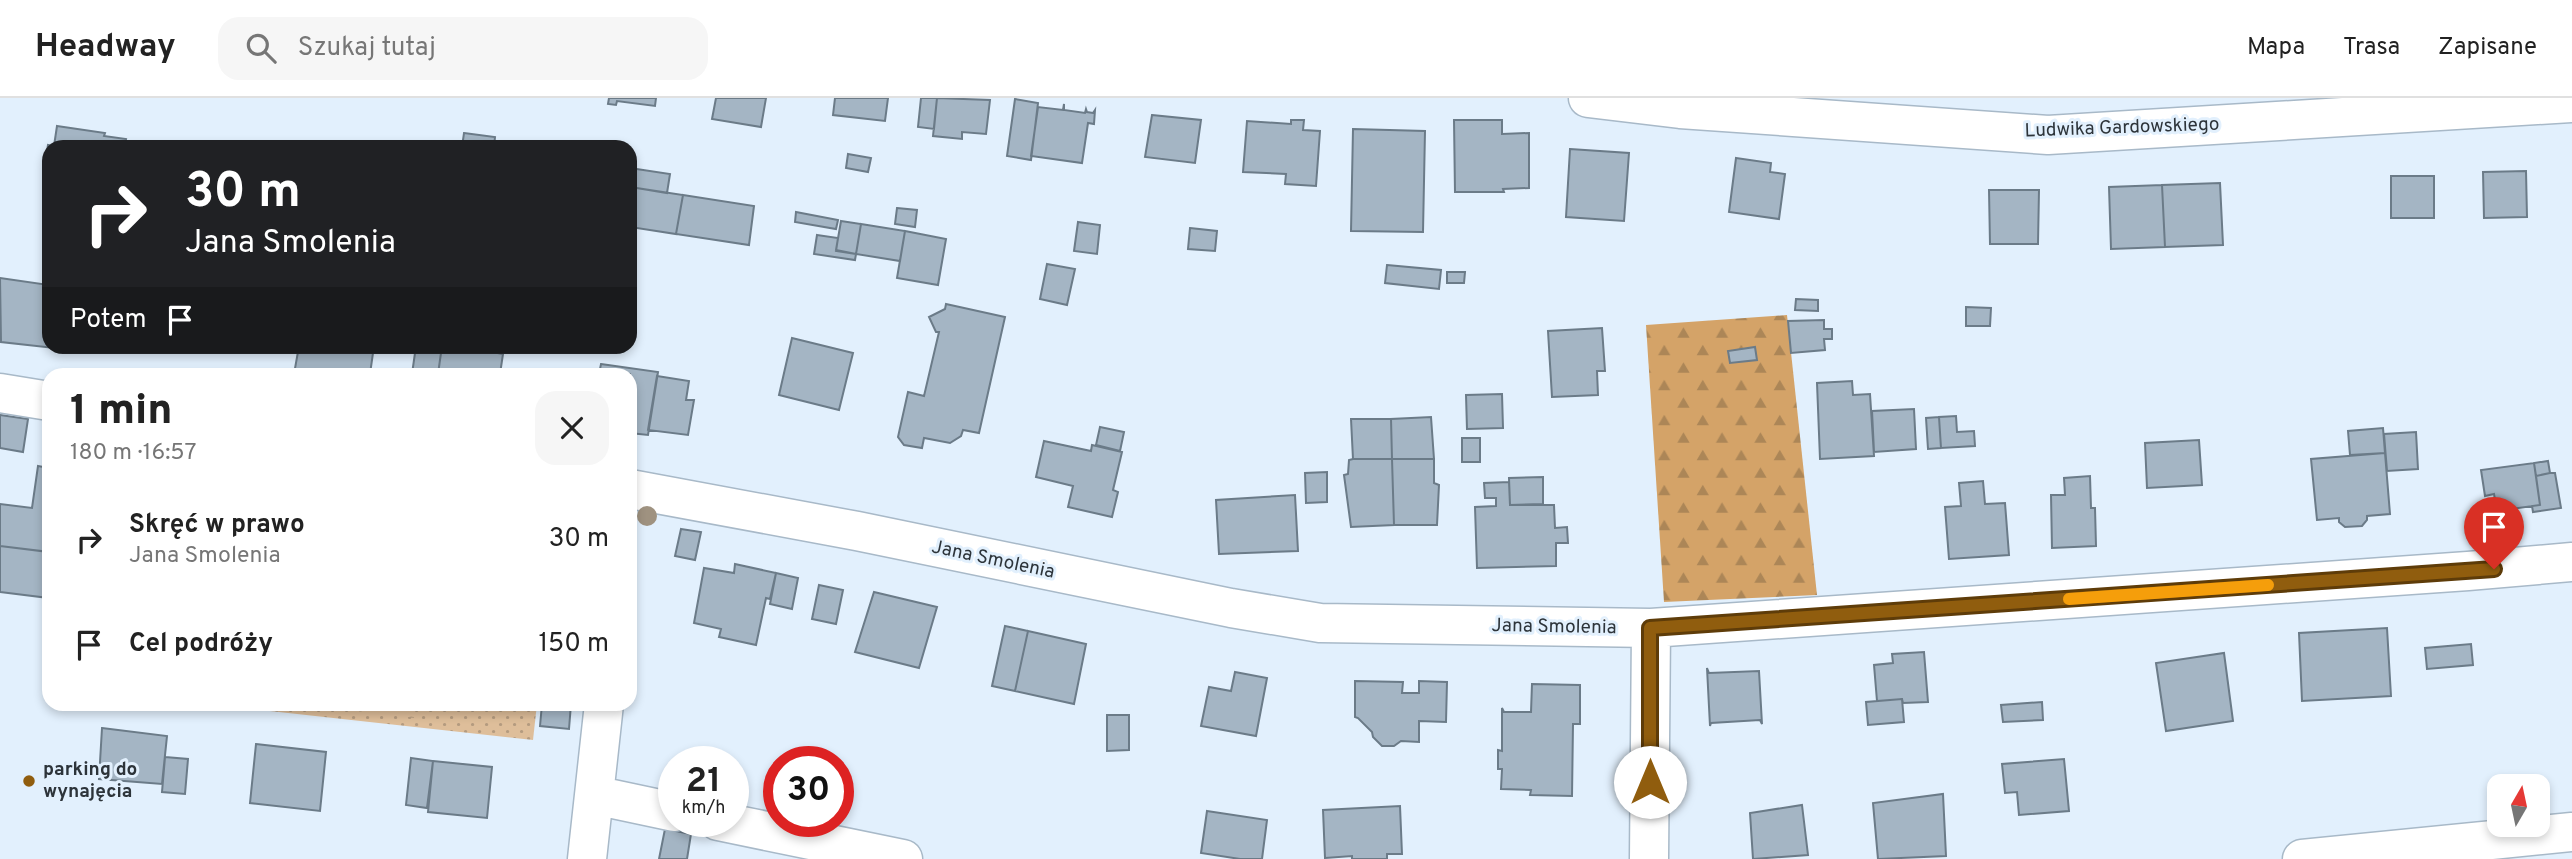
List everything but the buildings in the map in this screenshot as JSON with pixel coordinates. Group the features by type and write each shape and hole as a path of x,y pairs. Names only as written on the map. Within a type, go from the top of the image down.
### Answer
{"street":[{"name":"Ludwika Gardowskiego","path":"1588,98 1690,104 2048,135 2572,103"},
{"path":"0,393 42,400"},
{"name":"Jana Smolenia","path":"637,490 857,531 1293,620 1320,623 1650,628 2572,562"},
{"path":"1649,859 1650,628"},
{"path":"587,859 603,711"},
{"path":"594,795 658,809"},
{"path":"749,827 903,859"},
{"path":"2302,859 2572,832"}],"green space":[{"path":"1787,315 1817,595 1664,602 1646,325"},
{"path":"270,711 536,711 533,740"},
{"path":"356,711 415,711 414,718"}],"slow traffic":[{"path":"2069,599 2268,585"}],"place":[{"name":"parking do wynajęcia","path":"29,781"}],"route":[{"path":"1650,782 1650,628 2494,569"}]}
